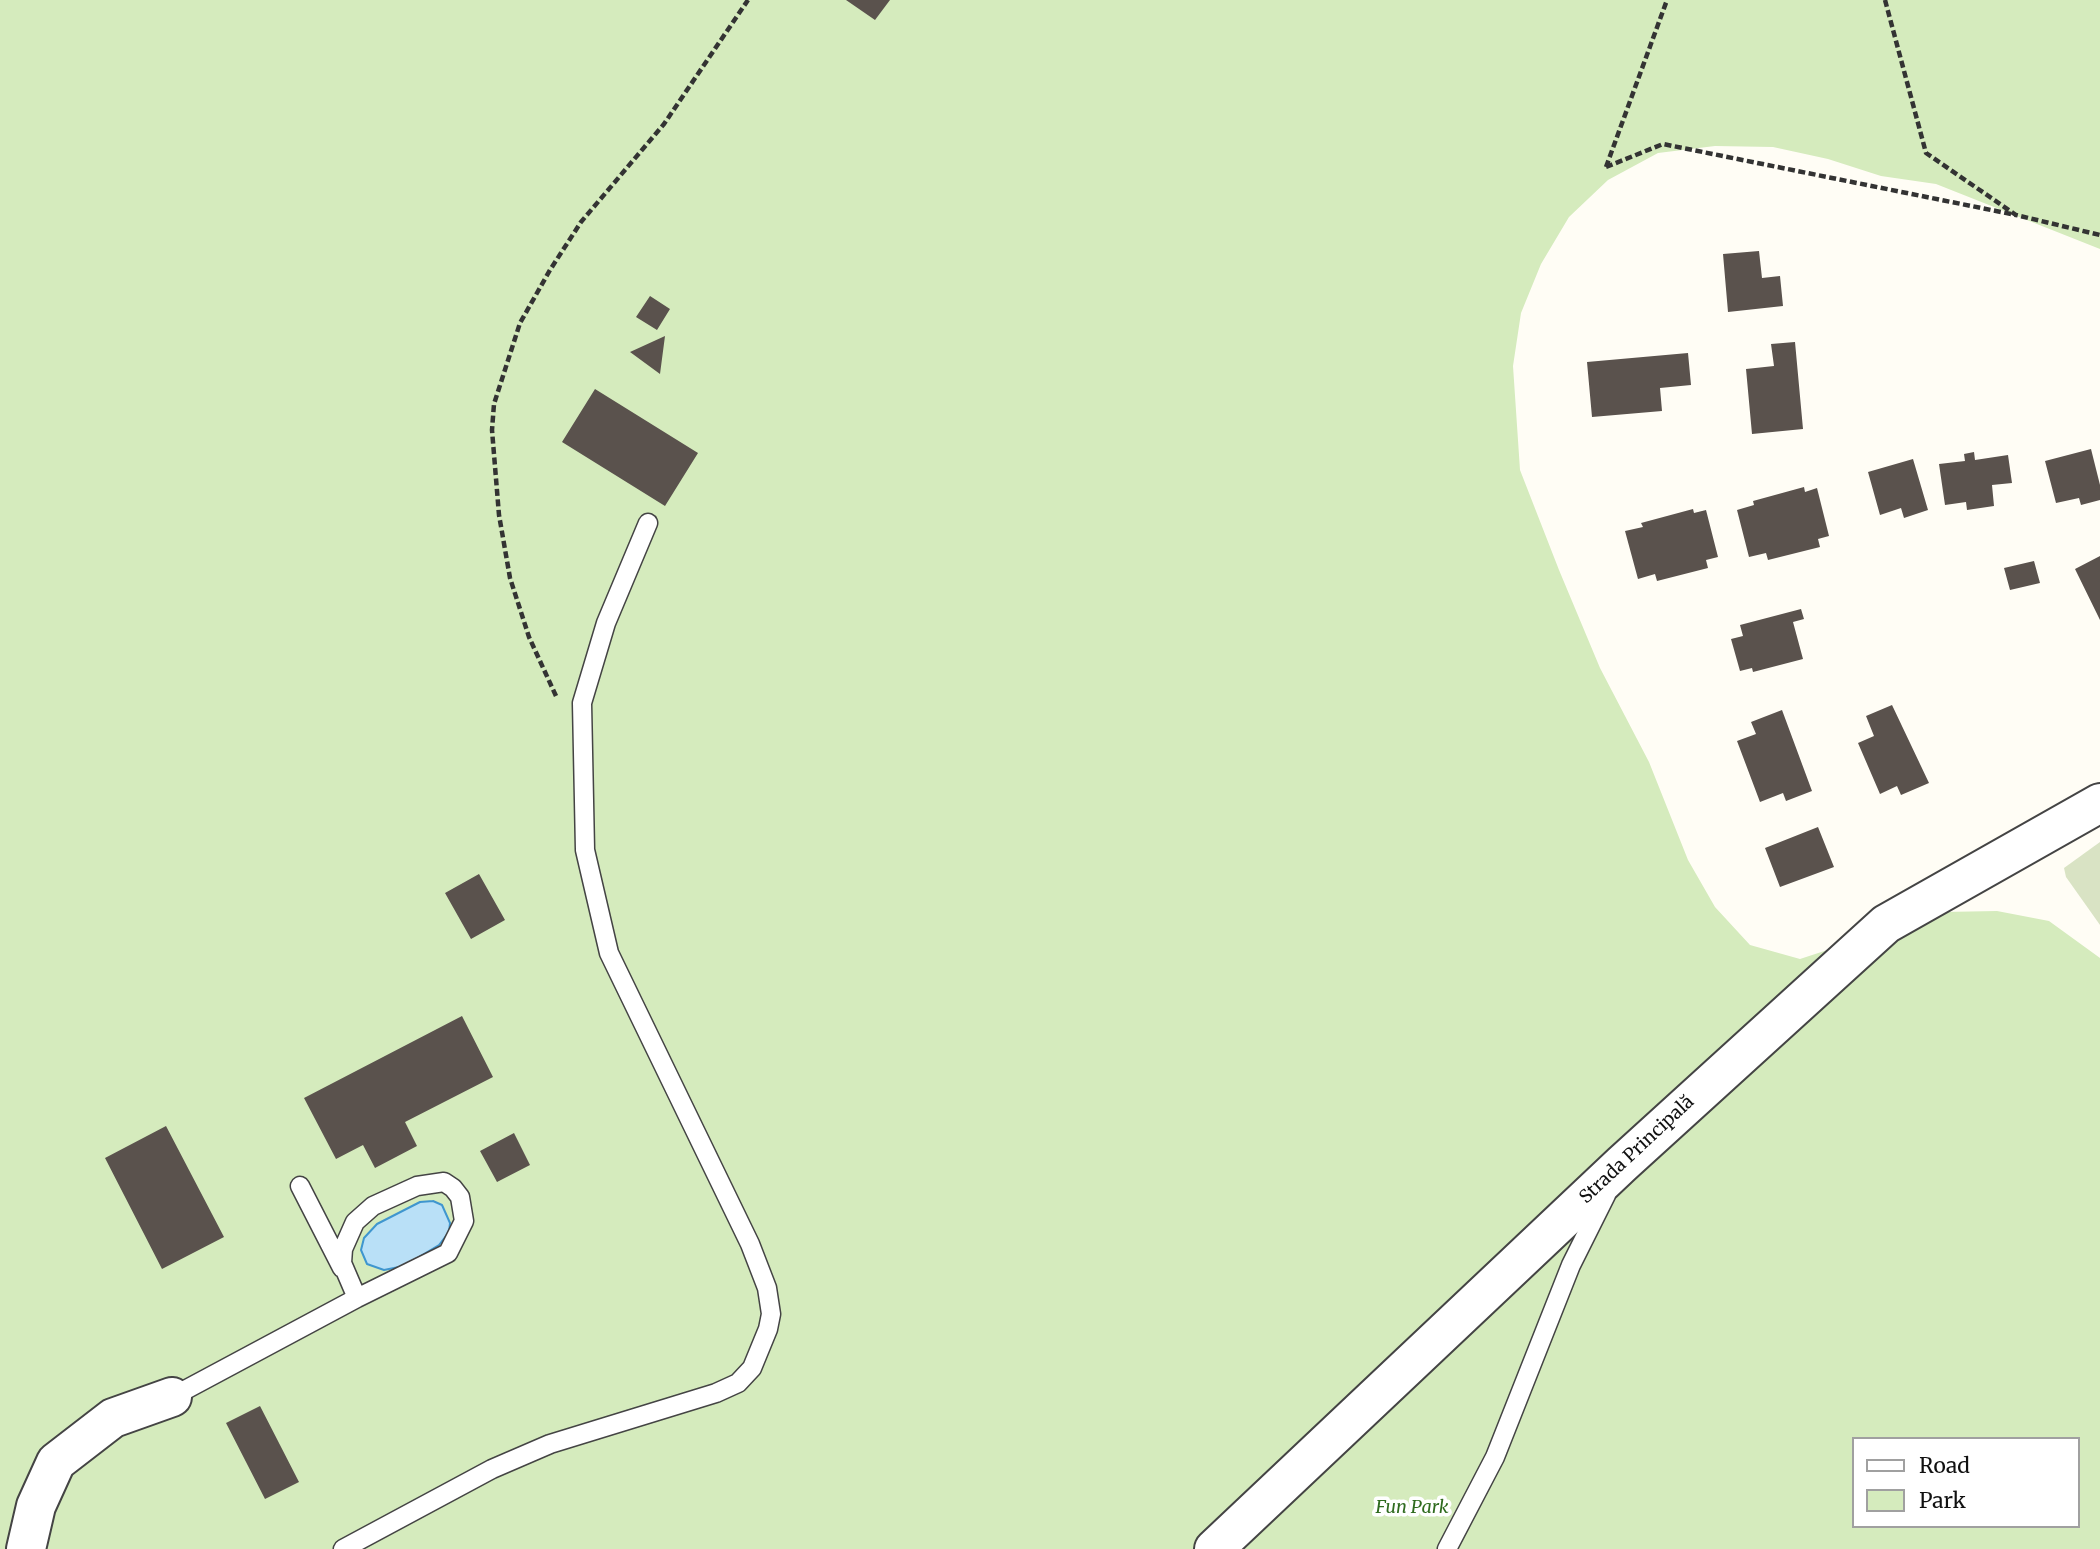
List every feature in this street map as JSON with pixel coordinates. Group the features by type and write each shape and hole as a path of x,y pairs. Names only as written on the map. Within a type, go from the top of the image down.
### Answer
{"street":[{"name":"Strada Principală","path":"1213,1549 1622,1164 1886,924 2100,803"},
{"path":"26,1549 36,1506 56,1462 113,1418 172,1397"}],"lane":[{"path":"343,1549 492,1469 550,1444 716,1393 738,1383 752,1368 768,1329 771,1314 767,1288 750,1244 609,953 585,850 582,703 606,623 648,523"},
{"path":"1447,1549 1495,1457 1571,1265 1622,1164"},
{"path":"172,1397 357,1298 448,1253 464,1221 460,1197 444,1182 430,1183 373,1206 355,1222 348,1236 342,1263 345,1275"},
{"path":"300,1186 357,1298"}],"path":[{"path":"558,700 529,637 510,578 499,515 492,430 494,404 520,323 556,261 581,222 664,124 748,0"},
{"path":"1667,0 1606,167 1664,144 2016,215 2100,235"},
{"path":"1885,0 1926,153 2016,215"}],"green space":[{"name":"Fun Park","path":"0,0 2100,0 2100,249 1936,184 1881,176 1828,159 1773,147 1715,146 1658,153 1608,180 1569,217 1541,264 1521,313 1513,366 1520,470 1559,570 1600,668 1649,762 1688,860 1715,907 1750,945 1800,959 1943,912 1997,911 2049,921 2100,958 2100,1549 0,1549"},
{"path":"2100,842 2100,925 2066,877 2064,868"}],"water":[{"path":"433,1201 442,1205 450,1223 449,1232 439,1245 404,1266 384,1270 367,1264 361,1250 364,1238 377,1224 420,1202"}],"building":[{"path":"846,0 890,0 875,20"},
{"path":"1759,251 1762,278 1780,276 1783,306 1728,312 1723,254"},
{"path":"650,296 670,309 657,330 636,317"},
{"path":"665,336 660,374 630,352"},
{"path":"1795,342 1803,429 1752,434 1746,369 1774,366 1771,344"},
{"path":"1688,353 1691,385 1660,388 1662,411 1592,417 1587,362"},
{"path":"595,389 698,453 665,506 562,442"},
{"path":"2091,449 2100,485 2100,500 2081,505 2079,498 2056,503 2045,461"},
{"path":"1974,452 1975,460 2008,455 2012,483 1992,485 1994,506 1967,510 1966,502 1945,505 1939,464 1965,461 1964,454"},
{"path":"1913,459 1928,510 1904,518 1901,508 1880,515 1868,472"},
{"path":"1804,487 1805,492 1817,488 1829,536 1818,539 1820,547 1768,560 1766,553 1749,557 1737,510 1754,505 1753,501"},
{"path":"1693,509 1694,513 1706,510 1718,557 1706,560 1708,568 1657,581 1655,574 1638,579 1625,531 1643,527 1641,523"},
{"path":"2100,556 2100,620 2075,569"},
{"path":"2034,561 2040,583 2010,590 2004,568"},
{"path":"1801,609 1804,619 1793,622 1803,659 1753,672 1752,668 1740,671 1731,639 1743,636 1740,625"},
{"path":"1892,705 1929,783 1901,795 1897,786 1880,794 1858,743 1874,736 1866,716"},
{"path":"1782,710 1812,791 1786,801 1783,793 1760,802 1737,741 1756,734 1751,722"},
{"path":"1818,827 1834,867 1780,887 1765,848"},
{"path":"479,874 505,920 471,939 445,893"},
{"path":"462,1016 493,1077 405,1122 417,1146 375,1168 363,1145 336,1159 304,1098"},
{"path":"166,1126 224,1237 162,1269 105,1158"},
{"path":"514,1133 530,1165 497,1182 480,1151"},
{"path":"260,1406 299,1482 265,1499 226,1423"}]}
